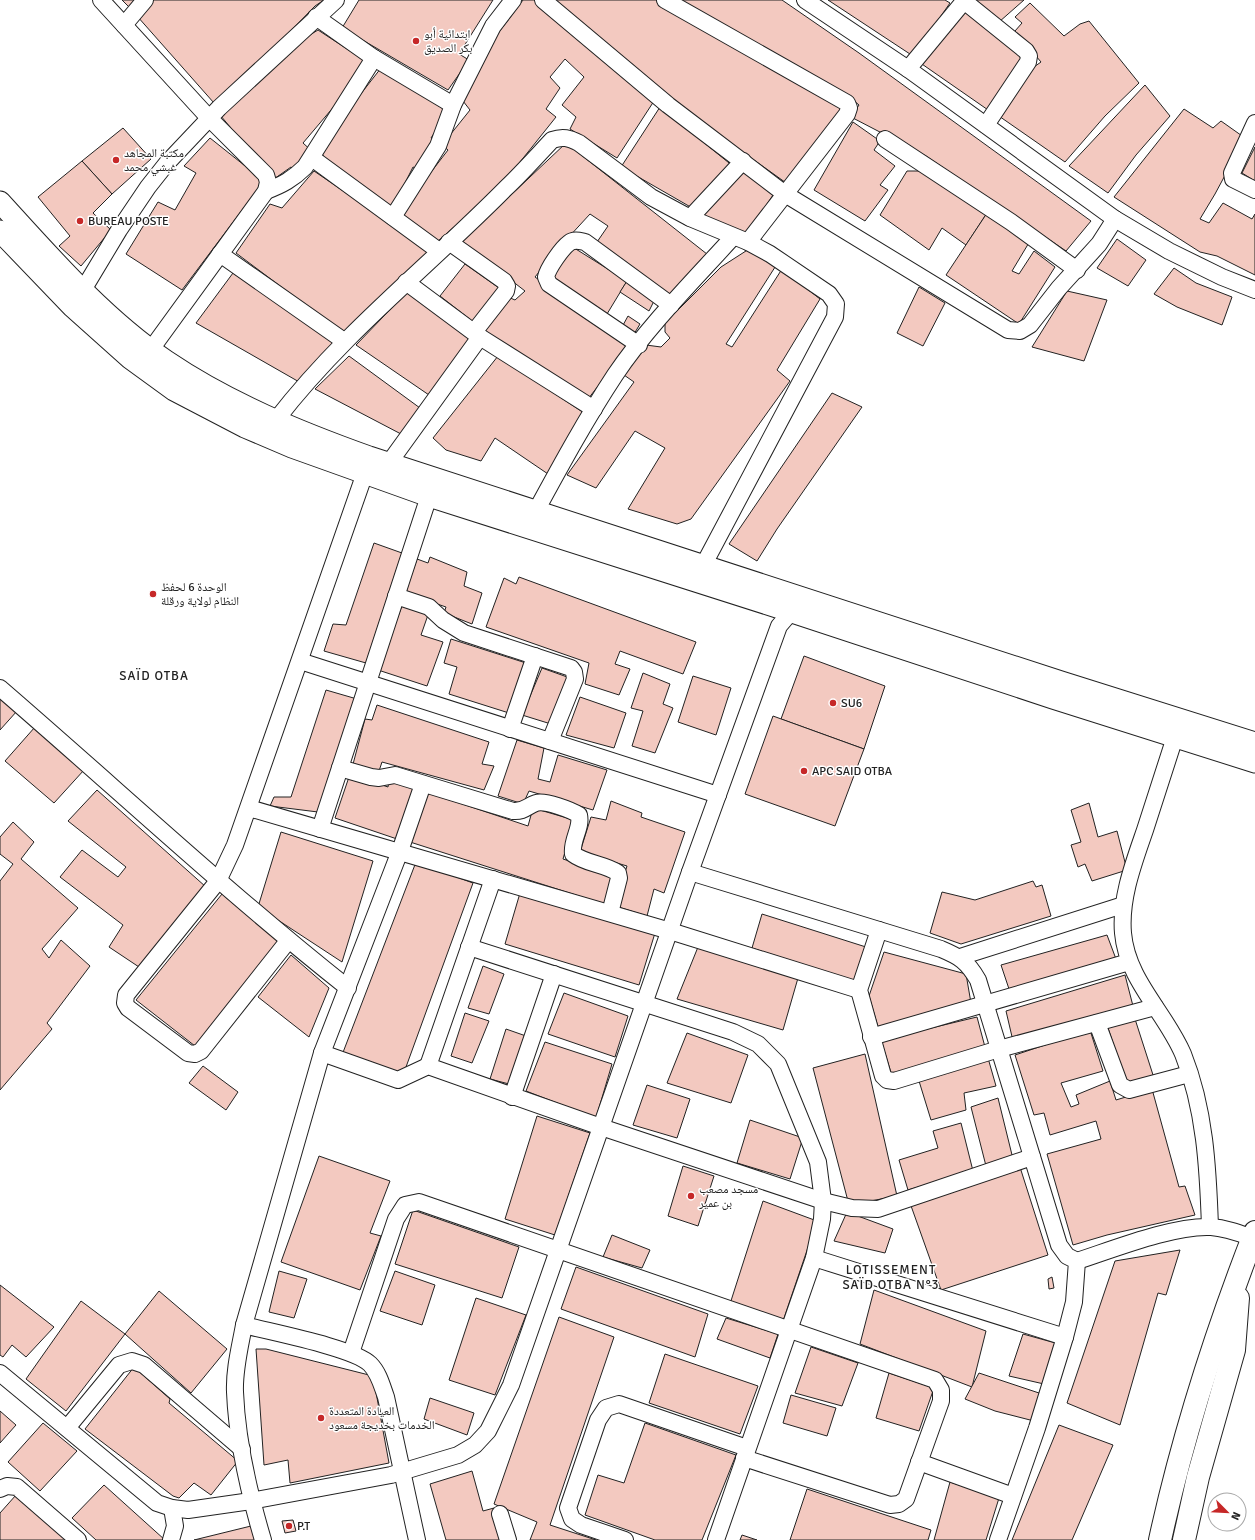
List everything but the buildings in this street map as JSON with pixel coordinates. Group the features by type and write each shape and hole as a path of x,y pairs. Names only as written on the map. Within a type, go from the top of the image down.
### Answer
{"highway":[{"path":"1160,1540 1175,1473 1221,1323 1241,1266 1254,1235"},
{"path":"1184,1540 1198,1477 1234,1350 1241,1266"}],"main road":[{"path":"0,202 78,299"},
{"path":"0,231 78,299 110,316 174,390 245,427 292,447 429,496 785,607 1175,737 1255,762"},
{"path":"145,357 166,361 206,385 276,420 344,448 704,566 785,607 1255,743"}],"street":[{"path":"101,0 209,118 266,174 268,182 266,190 145,357"},
{"path":"124,25 145,0"},
{"path":"78,299 119,230 148,187 167,163 209,118 336,0"},
{"path":"393,218 438,146 453,105 493,26 513,0"},
{"path":"543,0 668,105 785,194 1008,330 1020,331 1030,325 1059,288 1077,270 1099,244 1116,219"},
{"path":"536,511 577,436 616,374 671,305 785,194 848,114 849,108 847,103 665,0"},
{"path":"805,0 908,69 1116,219 1168,251 1222,278 1255,290"},
{"path":"908,69 960,2 1026,51 1029,56 1028,62 986,125"},
{"path":"316,17 374,58 453,105"},
{"path":"266,190 282,185 295,177 312,158 319,144 374,58"},
{"path":"1255,123 1232,173 1233,179 1255,190"},
{"path":"276,420 300,388 344,341 506,189 552,140 560,137 568,138 579,143 651,197 690,218 740,239 770,254 829,294 836,304 835,317 704,566"},
{"path":"885,139 1011,222 1077,270"},
{"path":"312,158 393,218 504,281 507,286 506,291 389,463"},
{"path":"690,218 743,161"},
{"path":"639,345 550,284 546,277 547,270 570,242 578,240 585,242 671,305"},
{"path":"220,254 344,341"},
{"path":"406,282 477,334 594,409"},
{"path":"288,941 201,1051 195,1054 188,1053 128,1008 125,1003 126,996 218,881 249,808 365,473"},
{"path":"320,829 429,496"},
{"path":"396,596 429,607 443,620 464,633 571,668 574,672 575,679 550,741"},
{"path":"0,1373 157,1503 172,1508 188,1510 251,1502 390,1475 458,1455 475,1445 488,1431 510,1385 559,1250 690,872 785,607"},
{"path":"510,729 535,656"},
{"path":"300,661 718,795"},
{"path":"0,688 218,881 288,941 348,988"},
{"path":"1175,737 1136,857 1123,905 1123,933 1128,962 1182,1053 1198,1098 1206,1152 1210,1227"},
{"path":"340,768 371,777 379,778 395,775 513,811 520,812 534,803 541,802 572,811 579,815 580,820 572,847 572,854 578,858 612,869 618,873 619,878 610,913"},
{"path":"263,1540 251,1502 242,1449 235,1392 237,1360 244,1325 322,1053 400,851 423,784"},
{"path":"249,808 610,913 859,990"},
{"path":"690,872 941,949 960,957 970,965 978,980 1059,1245 1067,1256 1077,1261 1136,1242 1182,1230 1210,1227 1225,1228 1254,1235"},
{"path":"428,1066 493,879"},
{"path":"960,957 1123,905"},
{"path":"879,930 859,990 883,1076 887,1080 894,1081 999,1049 1155,1007"},
{"path":"469,947 733,1032 758,1044 778,1064 818,1162 823,1201 822,1219 814,1258 716,1540"},
{"path":"871,1037 985,1005 1128,962"},
{"path":"512,1097 554,974"},
{"path":"1097,1023 1120,1085 1124,1089 1130,1090 1189,1074"},
{"path":"322,1053 398,1080 428,1066 512,1097 601,1127 823,1201 852,1208 878,1208 1032,1157"},
{"path":"352,1353 396,1219 405,1205 419,1202 935,1380 941,1390 941,1401 906,1499 899,1504 890,1506 619,1404 606,1408 598,1420 568,1508 572,1519 581,1525 625,1540"},
{"path":"814,1258 1066,1336"},
{"path":"998,1540 1037,1428 1066,1336 1074,1302 1077,1261"},
{"path":"244,1325 352,1353 370,1364 381,1380 403,1470 417,1540"},
{"path":"67,1428 119,1365 132,1361 144,1365 242,1449"},
{"path":"919,1462 1013,1496"},
{"path":"0,1489 7,1486 17,1487 78,1540"},
{"path":"171,1540 175,1526 172,1508"},
{"path":"500,1514 508,1540"}],"place":[{"name":"ابتدائية أبو بكر الصديق","path":"416,41"},
{"name":"مكتبة المجاهد غبشي محمد","path":"116,160"},
{"name":"BUREAU POSTE","path":"80,221"},
{"name":"الوحدة 6 لحفظ النظام لولاية ورقلة","path":"153,594"},
{"name":"SU6","path":"833,703"},
{"name":"APC SAID OTBA","path":"804,771"},
{"name":"مسجد مصعب بن عمير","path":"691,1196"},
{"name":"العيادة المتعددة الخدمات بخديجة مسعود","path":"321,1418"},
{"name":"P.T","path":"289,1526"}],"district":[{"name":"SAÏD OTBA","path":"154,676"},
{"name":"LOTISSEMENT SAÏD OTBA N°3","path":"891,1278"}]}
